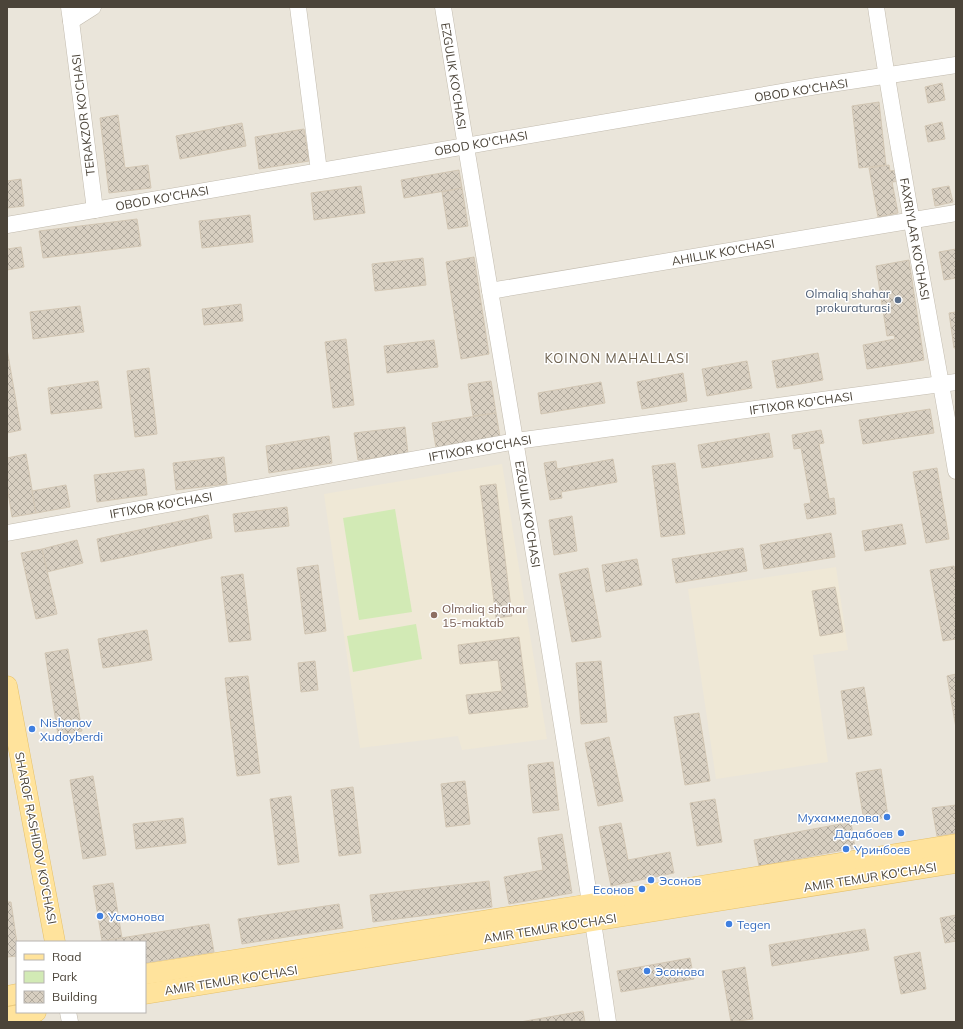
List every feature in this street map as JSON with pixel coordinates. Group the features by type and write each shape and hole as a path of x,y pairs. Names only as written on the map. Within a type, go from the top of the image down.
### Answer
{"main road":[{"name":"SHAROF RASHIDOV KO'CHASI","path":"7,686 55,941"},
{"name":"AMIR TEMUR KO'CHASI","path":"146,994 956,844"},
{"name":"AMIR TEMUR KO'CHASI","path":"146,974 956,863"},
{"path":"7,1017 30,1013"}],"street":[{"name":"TERAKZOR KO'CHASI","path":"93,7 70,14 95,210"},
{"path":"298,7 320,171"},
{"name":"EZGULIK KO'CHASI","path":"443,7 516,441 592,912 608,1022"},
{"name":"FAXRIYLAR KO'CHASI","path":"876,7 886,76 912,220 949,384 956,471"},
{"name":"OBOD KO'CHASI","path":"7,224 817,86 956,65"},
{"name":"AHILLIK KO'CHASI","path":"490,292 956,213"},
{"name":"IFTIXOR KO'CHASI","path":"7,533 516,441 949,384"}],"shaded area":[{"path":"7,7 956,7 956,1022 7,1022"},
{"name":"Olmaliq shahar 15-maktab","path":"502,464 547,739 462,750 458,736 360,748 324,494"},
{"path":"836,567 848,650 813,655 828,762 716,779 688,589"}],"green space":[{"path":"395,509 412,612 359,620 343,518"},
{"path":"416,624 422,659 353,672 347,636"}],"building":[{"path":"942,83 945,100 928,103 925,87"},
{"path":"879,102 886,165 859,168 852,106"},
{"path":"118,115 125,168 148,165 151,188 109,193 100,118"},
{"path":"942,122 945,139 928,142 925,126"},
{"path":"242,123 246,146 180,159 176,136"},
{"path":"304,129 309,161 259,169 255,137"},
{"path":"889,165 890,171 899,170 901,181 892,182 898,213 878,217 869,168"},
{"path":"459,170 462,188 404,198 401,180"},
{"path":"21,179 24,206 7,208 7,181"},
{"path":"361,186 365,213 314,220 311,193"},
{"path":"949,186 953,202 935,206 932,189"},
{"path":"462,188 468,226 448,229 442,192"},
{"path":"250,215 253,242 202,248 199,221"},
{"path":"137,219 141,246 43,258 39,231"},
{"path":"21,247 24,267 7,270 7,249"},
{"path":"956,249 956,278 944,280 939,252"},
{"path":"474,257 489,354 461,359 446,262"},
{"path":"423,258 426,285 375,291 372,264"},
{"name":"Olmaliq shahar prokuraturasi","path":"909,260 924,360 867,369 863,345 895,339 894,335 887,336 876,266"},
{"path":"241,304 243,321 204,325 202,309"},
{"path":"80,306 84,332 33,339 30,312"},
{"path":"956,312 956,348 954,348 949,313"},
{"path":"346,339 354,405 333,408 325,342"},
{"path":"434,340 438,367 387,373 384,346"},
{"path":"7,349 21,430 7,433"},
{"path":"818,353 823,380 777,388 772,361"},
{"path":"747,361 752,388 707,396 702,369"},
{"path":"149,368 157,434 135,437 127,371"},
{"path":"683,373 687,401 642,409 637,382"},
{"path":"98,381 102,408 51,414 48,388"},
{"path":"491,381 496,413 473,416 468,384"},
{"path":"601,382 605,403 541,414 538,393"},
{"path":"930,409 934,433 863,444 859,420"},
{"path":"496,413 500,437 436,448 432,423"},
{"path":"405,427 408,454 358,460 354,433"},
{"path":"821,430 824,443 819,444 829,499 834,498 836,514 807,519 804,504 811,503 801,448 794,449 792,435"},
{"path":"769,433 773,457 702,468 698,445"},
{"path":"329,436 332,463 269,473 266,446"},
{"path":"26,454 36,513 12,517 7,486 7,458"},
{"path":"224,457 227,484 176,490 173,463"},
{"path":"613,459 617,482 561,492 562,498 550,500 544,463 556,461 557,469"},
{"path":"675,463 685,534 661,537 652,466"},
{"path":"937,468 949,539 926,543 913,472"},
{"path":"144,469 147,495 97,502 94,475"},
{"path":"496,484 512,616 496,618 480,486"},
{"path":"66,485 70,507 36,513 32,491"},
{"path":"287,507 289,526 235,532 233,514"},
{"path":"208,515 212,538 101,562 97,539"},
{"path":"572,516 577,551 554,555 549,520"},
{"path":"902,524 906,544 865,551 862,531"},
{"path":"831,533 835,557 764,569 760,545"},
{"path":"77,540 83,563 47,572 42,549"},
{"path":"743,548 747,571 676,583 672,559"},
{"path":"42,549 57,614 36,619 21,553"},
{"path":"637,559 642,585 606,592 602,565"},
{"path":"318,565 326,631 305,634 297,568"},
{"path":"954,566 956,576 956,639 943,641 930,570"},
{"path":"588,568 601,637 572,642 559,574"},
{"path":"243,574 251,640 229,642 221,577"},
{"path":"835,587 843,632 820,636 812,591"},
{"path":"147,630 152,660 103,668 98,639"},
{"path":"519,637 528,707 469,714 466,695 502,691 498,660 460,664 458,645"},
{"path":"68,649 82,731 58,735 45,653"},
{"path":"315,661 318,690 301,692 298,663"},
{"path":"601,661 607,722 581,724 576,663"},
{"path":"956,674 956,728 947,676"},
{"path":"248,676 260,773 237,776 225,678"},
{"path":"864,687 872,735 848,739 841,691"},
{"path":"699,713 710,781 685,785 674,717"},
{"path":"609,737 623,801 598,806 585,743"},
{"path":"553,762 559,810 533,813 528,765"},
{"path":"881,769 888,817 864,821 856,773"},
{"path":"93,776 106,855 83,859 70,780"},
{"path":"465,781 470,824 446,827 441,784"},
{"path":"353,787 361,853 339,856 331,790"},
{"path":"291,796 299,862 278,865 270,799"},
{"path":"715,799 722,842 697,846 690,803"},
{"path":"956,805 956,833 937,836 932,808"},
{"path":"183,818 186,843 136,849 133,824"},
{"path":"851,822 855,848 759,866 754,840"},
{"path":"621,823 628,860 670,852 674,873 611,886 599,827"},
{"path":"562,834 572,893 509,904 504,877 543,870 538,838"},
{"path":"489,881 492,907 373,922 370,895"},
{"path":"113,883 122,938 102,941 93,886"},
{"path":"7,902 11,902 17,941 16,956 7,957"},
{"path":"339,904 343,928 242,944 238,919"},
{"path":"956,915 956,941 945,943 940,918"},
{"path":"209,924 214,952 146,963 146,941 102,941"},
{"path":"865,929 869,950 772,966 769,945"},
{"path":"920,952 926,989 901,994 894,957"},
{"path":"690,958 694,979 621,992 617,971"},
{"path":"745,967 753,1019 731,1022 722,971"},
{"path":"583,1011 585,1022 520,1022"}],"place":[{"name":"Olmaliq shahar prokuraturasi","path":"898,300"},
{"name":"Olmaliq shahar 15-maktab","path":"434,615"},
{"name":"Nishonov Xudoyberdi","path":"32,729"},
{"name":"Мухаммедова","path":"887,817"},
{"name":"Дадабоев","path":"901,833"},
{"name":"Уринбоев","path":"846,849"},
{"name":"Эсонов","path":"651,880"},
{"name":"Есонов","path":"642,889"},
{"name":"Усмонова","path":"100,916"},
{"name":"Tegen","path":"729,924"},
{"name":"Эсонова","path":"647,971"}],"district":[{"name":"KOINON MAHALLASI","path":"617,358"}]}
